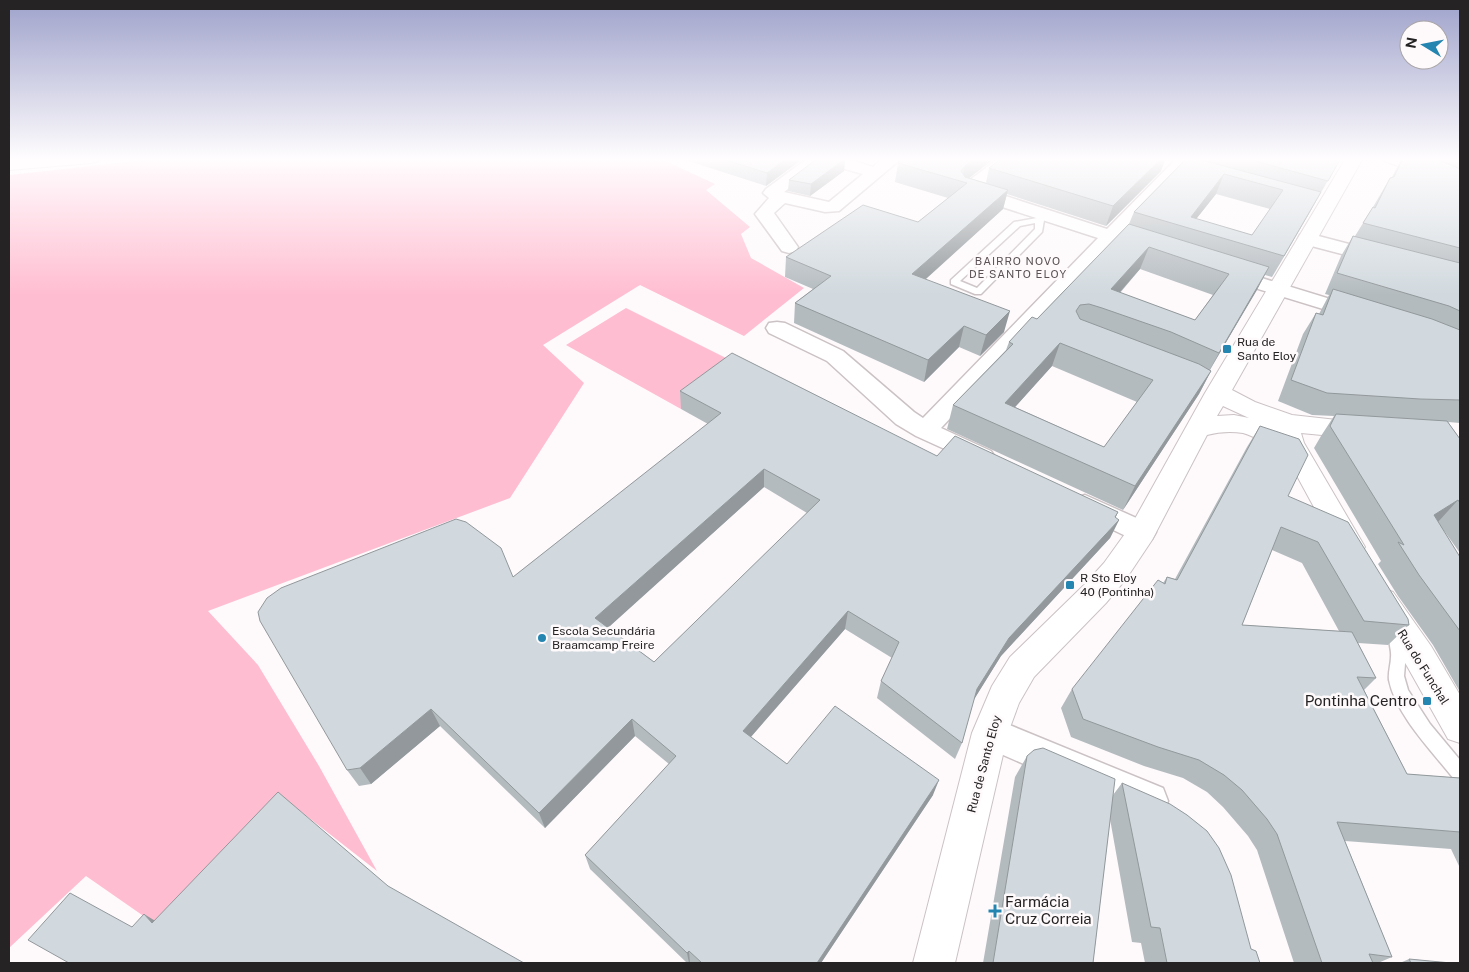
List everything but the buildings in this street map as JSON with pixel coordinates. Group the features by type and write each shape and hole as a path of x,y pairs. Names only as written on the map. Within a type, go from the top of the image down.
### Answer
{"main road":[{"name":"Rua de Santo Eloy","path":"934,963 990,733 1004,697 1022,667 1096,594 1115,571 1142,532 1197,429 1207,387 1277,289 1307,239 1315,207 1318,203"},
{"path":"1207,387 1246,408 1290,423 1386,431"},
{"path":"1197,429 1220,423 1242,424 1263,431 1299,459"},
{"name":"Rua do Funchal","path":"1290,423 1288,431 1291,443 1299,459 1372,585 1418,656 1460,727"}],"street":[{"path":"772,203 764,214 789,247"},
{"path":"807,203 825,208 833,207 838,203"},
{"path":"1005,203 1042,217 1166,254"},
{"path":"925,430 1041,319 1110,236 1143,203"},
{"path":"1307,239 1393,262"},
{"path":"1212,268 1378,320"},
{"path":"777,328 835,356 905,418 925,430 1006,468"},
{"path":"1061,494 1142,532"},
{"path":"990,733 1167,808 1181,817"}],"lane":[{"path":"1042,217 1038,230 978,292 954,282 1017,224 1042,217"},
{"path":"1372,585 1398,645 1400,658 1397,680 1405,698 1414,715 1460,773"}],"shaded area":[{"path":"9,203 722,203 750,227 741,234 751,258 804,288 744,336 640,285 543,345 584,383 510,498 208,611 258,665 319,766 377,871 281,796 155,924 86,876 9,948"},
{"path":"626,308 740,365 681,409 566,345"}],"place":[{"name":"Rua de Santo Eloy","path":"1227,349"},
{"name":"R Sto Eloy 40 (Pontinha)","path":"1070,585"},
{"name":"Escola Secundária Braamcamp Freire","path":"542,638"},
{"name":"Pontinha Centro","path":"1427,701"},
{"name":"Farmácia Cruz Correia","path":"995,911"}],"district":[{"name":"BAIRRO NOVO DE SANTO ELOY","path":"1018,267"}]}
